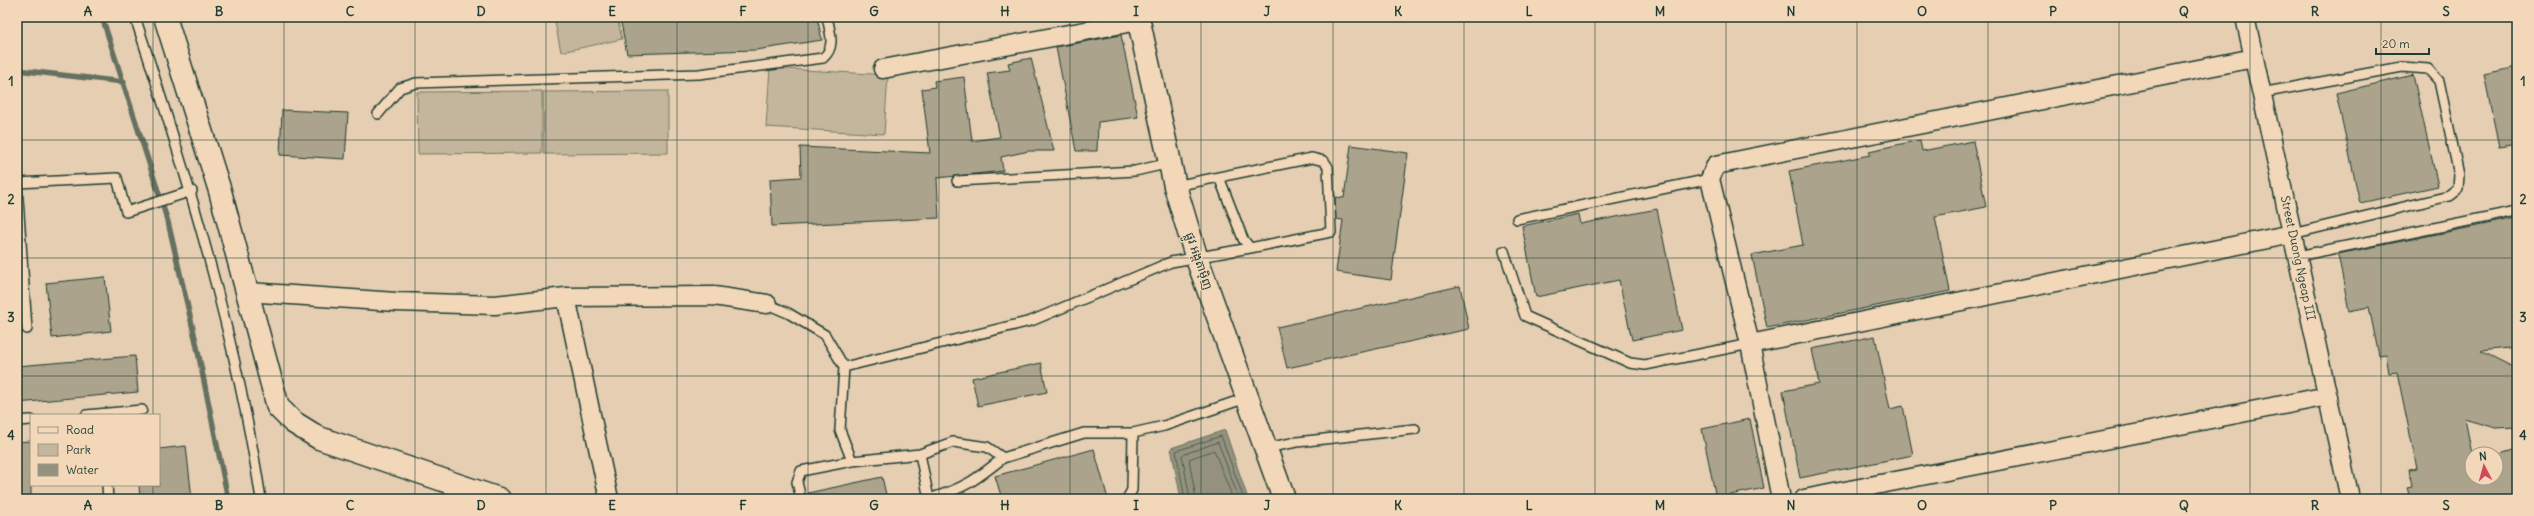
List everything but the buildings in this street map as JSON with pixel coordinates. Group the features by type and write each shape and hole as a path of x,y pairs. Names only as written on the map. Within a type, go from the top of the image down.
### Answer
{"street":[{"path":"165,17 220,191 278,407 293,422 319,438 499,499"},
{"name":"Street Duong Ngeap III","path":"2245,17 2350,499"},
{"path":"883,69 1138,19"},
{"name":"ផ្លូវ អង្តតាម៉ិញ","path":"1138,19 1175,186 1196,256 1246,398 1284,499"},
{"path":"1781,499 1750,344 1710,179 1716,165 2254,58"},
{"path":"1750,344 2292,234"},
{"path":"247,292 396,302 495,305 566,297 714,296 767,304"},
{"path":"566,297 609,499"},
{"path":"1804,499 2328,396"}],"lane":[{"path":"135,17 192,191 250,426 261,499"},
{"path":"378,114 400,88 416,83 699,74 823,58 829,54 832,40 827,17"},
{"path":"2262,93 2402,67 2428,69 2439,81 2458,168 2458,189 2448,196 2292,234"},
{"path":"844,367 1031,321 1171,262 1196,256 1250,248 1330,232 1328,167 1324,161 1312,158 1175,186"},
{"path":"957,181 1135,171 1170,163"},
{"path":"1219,177 1243,239 1250,248"},
{"path":"27,329 17,184 116,178 126,212 192,191"},
{"path":"1517,219 1710,179"},
{"path":"2298,256 2517,211"},
{"path":"1504,251 1525,316 1630,363 1645,365 1750,344"},
{"path":"767,304 788,312 825,335 844,367 840,430 852,461"},
{"path":"920,454 929,499 958,490 972,482 1003,458 1084,433 1133,433 1164,426 1246,398"},
{"path":"102,414 142,410"},
{"path":"17,421 30,420"},
{"path":"1265,448 1415,429"},
{"path":"1127,499 1132,490 1133,433"},
{"path":"801,499 797,476 800,471 852,461 920,454 954,442 987,447 1003,458"},
{"path":"107,486 108,499"}],"green space":[{"path":"554,17 617,17 622,39 561,52"},
{"path":"770,68 888,75 884,134 766,127"},
{"path":"542,91 542,153 418,154 417,92"},
{"path":"668,91 668,153 544,154 543,92"}],"water":[{"path":"1225,430 1248,499 1181,499 1171,448"}],"waterway":[{"path":"102,17 168,222 196,342 228,499"},
{"path":"17,70 124,82"}]}
